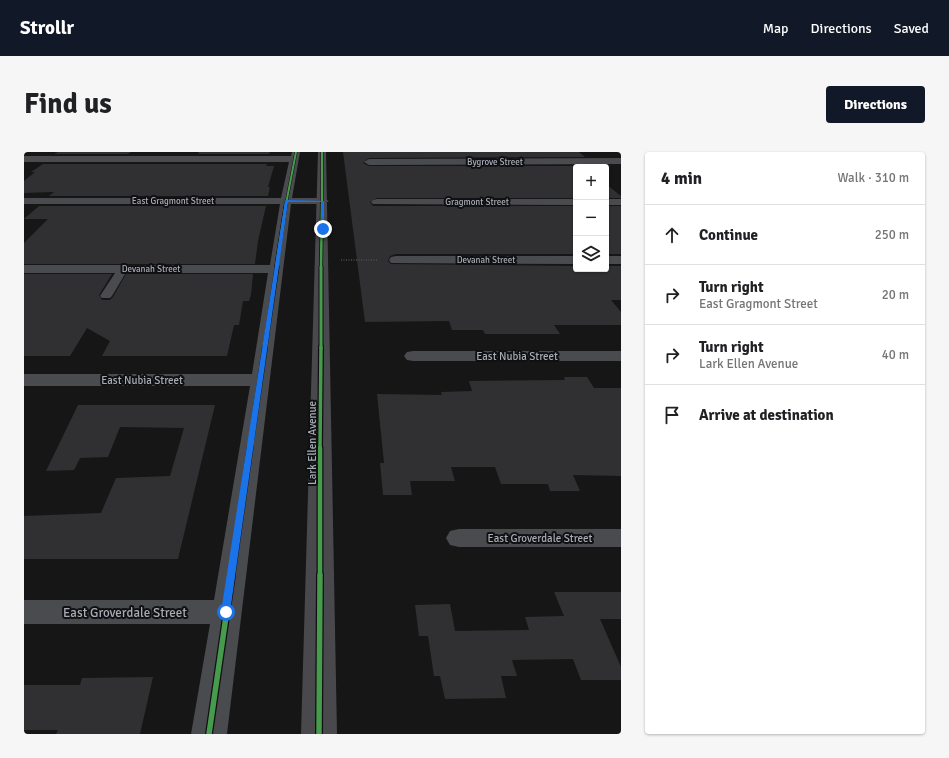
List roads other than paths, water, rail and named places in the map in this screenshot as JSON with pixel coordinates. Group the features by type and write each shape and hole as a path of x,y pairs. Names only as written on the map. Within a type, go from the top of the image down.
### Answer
{"street":[{"name":"Lark Ellen Avenue","path":"319,734 323,260 322,152"},
{"path":"24,159 295,156 286,201 209,734"},
{"name":"Bygrove Street","path":"369,162 621,162"},
{"name":"East Gragmont Street","path":"24,201 323,201"},
{"name":"Gragmont Street","path":"377,202 573,202"},
{"path":"609,202 621,202"},
{"name":"Devanah Street","path":"396,260 573,260"},
{"path":"609,260 621,260"},
{"name":"Devanah Street","path":"24,269 277,269"},
{"name":"East Nubia Street","path":"413,356 621,356"},
{"name":"East Nubia Street","path":"24,380 261,380"},
{"name":"East Groverdale Street","path":"459,538 621,538"},
{"name":"East Groverdale Street","path":"24,612 226,612"}],"lane":[{"path":"106,296 123,269"}]}
